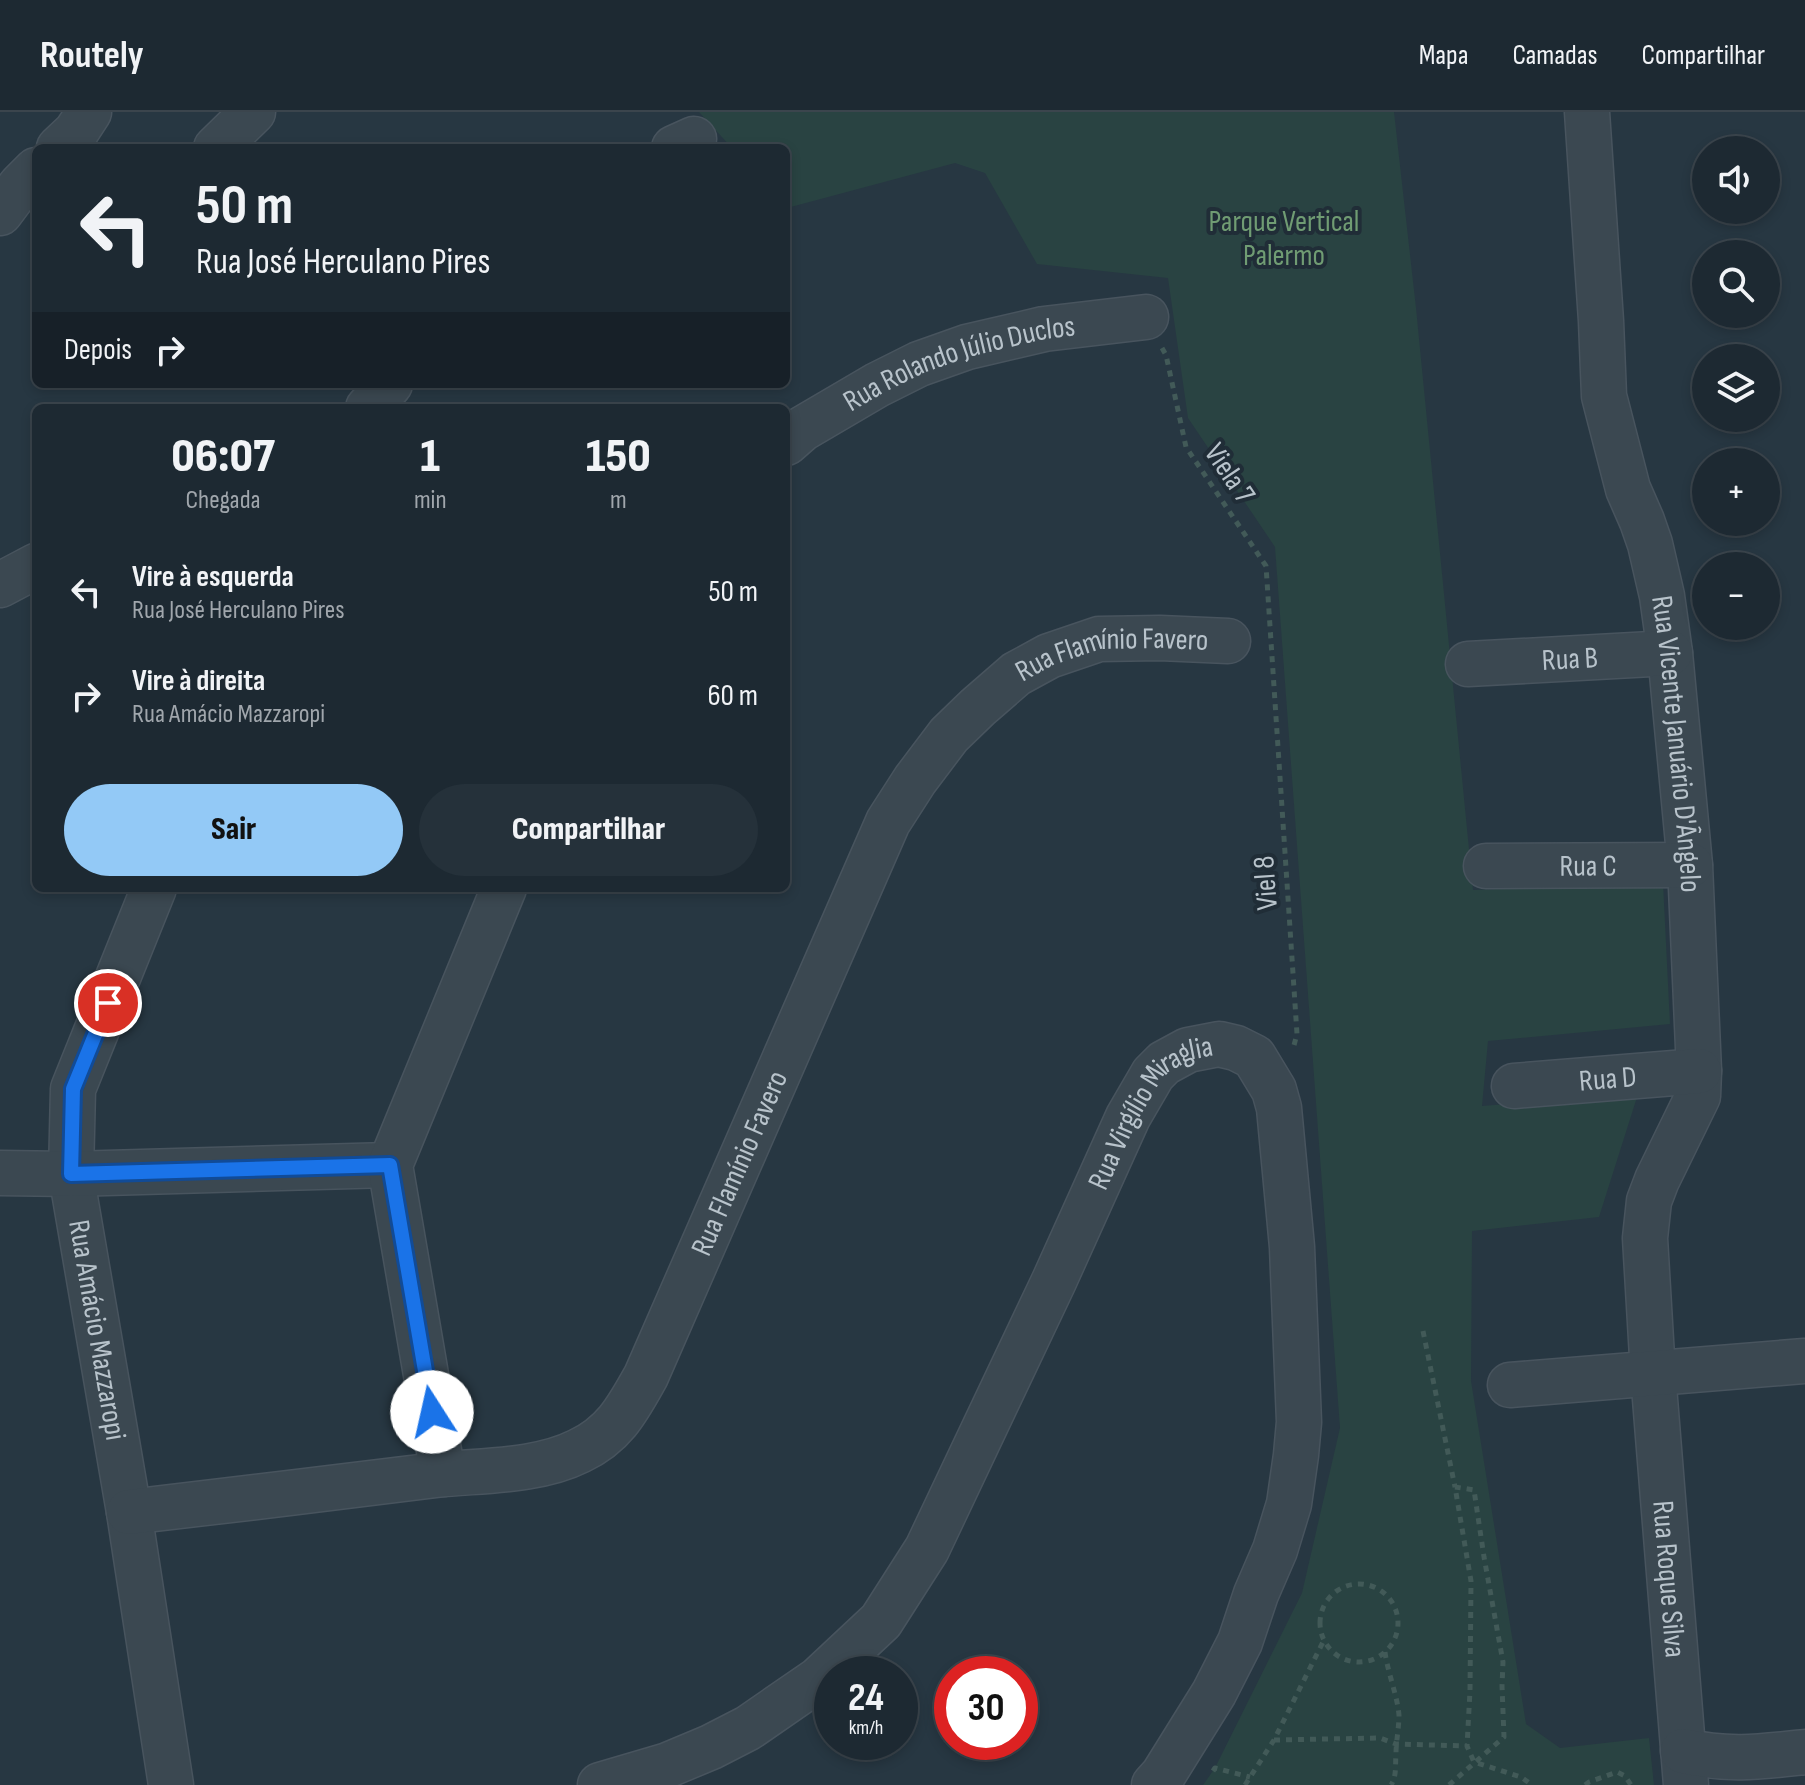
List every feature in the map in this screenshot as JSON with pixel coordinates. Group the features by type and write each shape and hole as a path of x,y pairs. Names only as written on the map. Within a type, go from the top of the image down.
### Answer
{"street":[{"path":"220,144 253,112"},
{"name":"Rua Vicente Januário D'Ângelo","path":"1587,112 1604,396 1628,489 1650,544 1662,596 1690,865 1698,1096 1657,1180 1647,1214 1645,1238 1653,1374"},
{"path":"0,213 32,174"},
{"name":"Rua Rolando Júlio Duclos","path":"790,440 802,429 877,385 919,364 967,347 1044,329 1146,317"},
{"path":"372,404 386,388"},
{"path":"0,585 32,568"},
{"name":"Rua Flamínio Favero","path":"129,1512 443,1474 512,1469 562,1459 601,1438 616,1425 646,1376 888,822 949,735 1016,674 1049,656 1086,643 1099,639 1128,638 1228,641"},
{"name":"Rua B","path":"1468,664 1670,653"},
{"name":"Rua C","path":"1486,866 1690,865"},
{"name":"Rua Amácio Mazzaropi","path":"152,892 73,1089 71,1174 129,1512 171,1785"},
{"path":"443,1474 390,1165 502,892"},
{"name":"Rua Virgílio Miraglia","path":"600,1785 668,1765 748,1728 819,1679 881,1621 927,1549 1128,1117 1153,1074 1164,1063 1188,1050 1219,1044 1254,1057 1274,1090 1279,1108 1292,1247 1299,1422 1289,1504 1240,1642 1214,1693 1154,1785"},
{"name":"Rua D","path":"1514,1086 1699,1071"},
{"path":"0,1173 71,1174 390,1165"},
{"path":"1510,1385 1805,1361"},
{"name":"Rua Roque Silva","path":"1653,1374 1684,1768"},
{"path":"1684,1768 1725,1758 1805,1752"}],"path":[{"name":"Viela 7","path":"1146,317 1166,355 1186,447 1266,566 1272,652"},
{"name":"Viel 8","path":"1272,652 1297,1034 1279,1108"},
{"path":"1423,1331 1471,1581 1467,1746 1474,1762 1521,1777 1532,1785"},
{"path":"1449,1785 1504,1737 1503,1662 1474,1490 1455,1487"},
{"path":"1357,1584 1383,1592 1397,1614 1394,1639 1385,1651 1377,1658 1353,1662 1331,1650 1320,1628 1320,1615 1333,1594 1357,1584"},
{"path":"1245,1785 1274,1740 1324,1640"},
{"path":"1385,1651 1399,1718 1395,1779 1391,1785"},
{"path":"1274,1740 1380,1738 1396,1744 1467,1746"},
{"path":"1215,1768 1250,1777"},
{"path":"1585,1785 1617,1772 1625,1776 1631,1785"}],"green space":[{"name":"Parque Vertical Palermo","path":"699,112 1394,112 1473,890 1663,883 1670,1024 1488,1041 1482,1106 1638,1094 1599,1217 1472,1231 1471,1381 1526,1724 1560,1748 1649,1738 1654,1785 1203,1785 1215,1768 1302,1593 1340,1428 1275,547 1188,418 1168,278 1037,264 985,173 955,163 790,207 790,144 728,144"}],"route":[{"path":"108,1003 73,1089 71,1174 390,1165 432,1412"}]}
